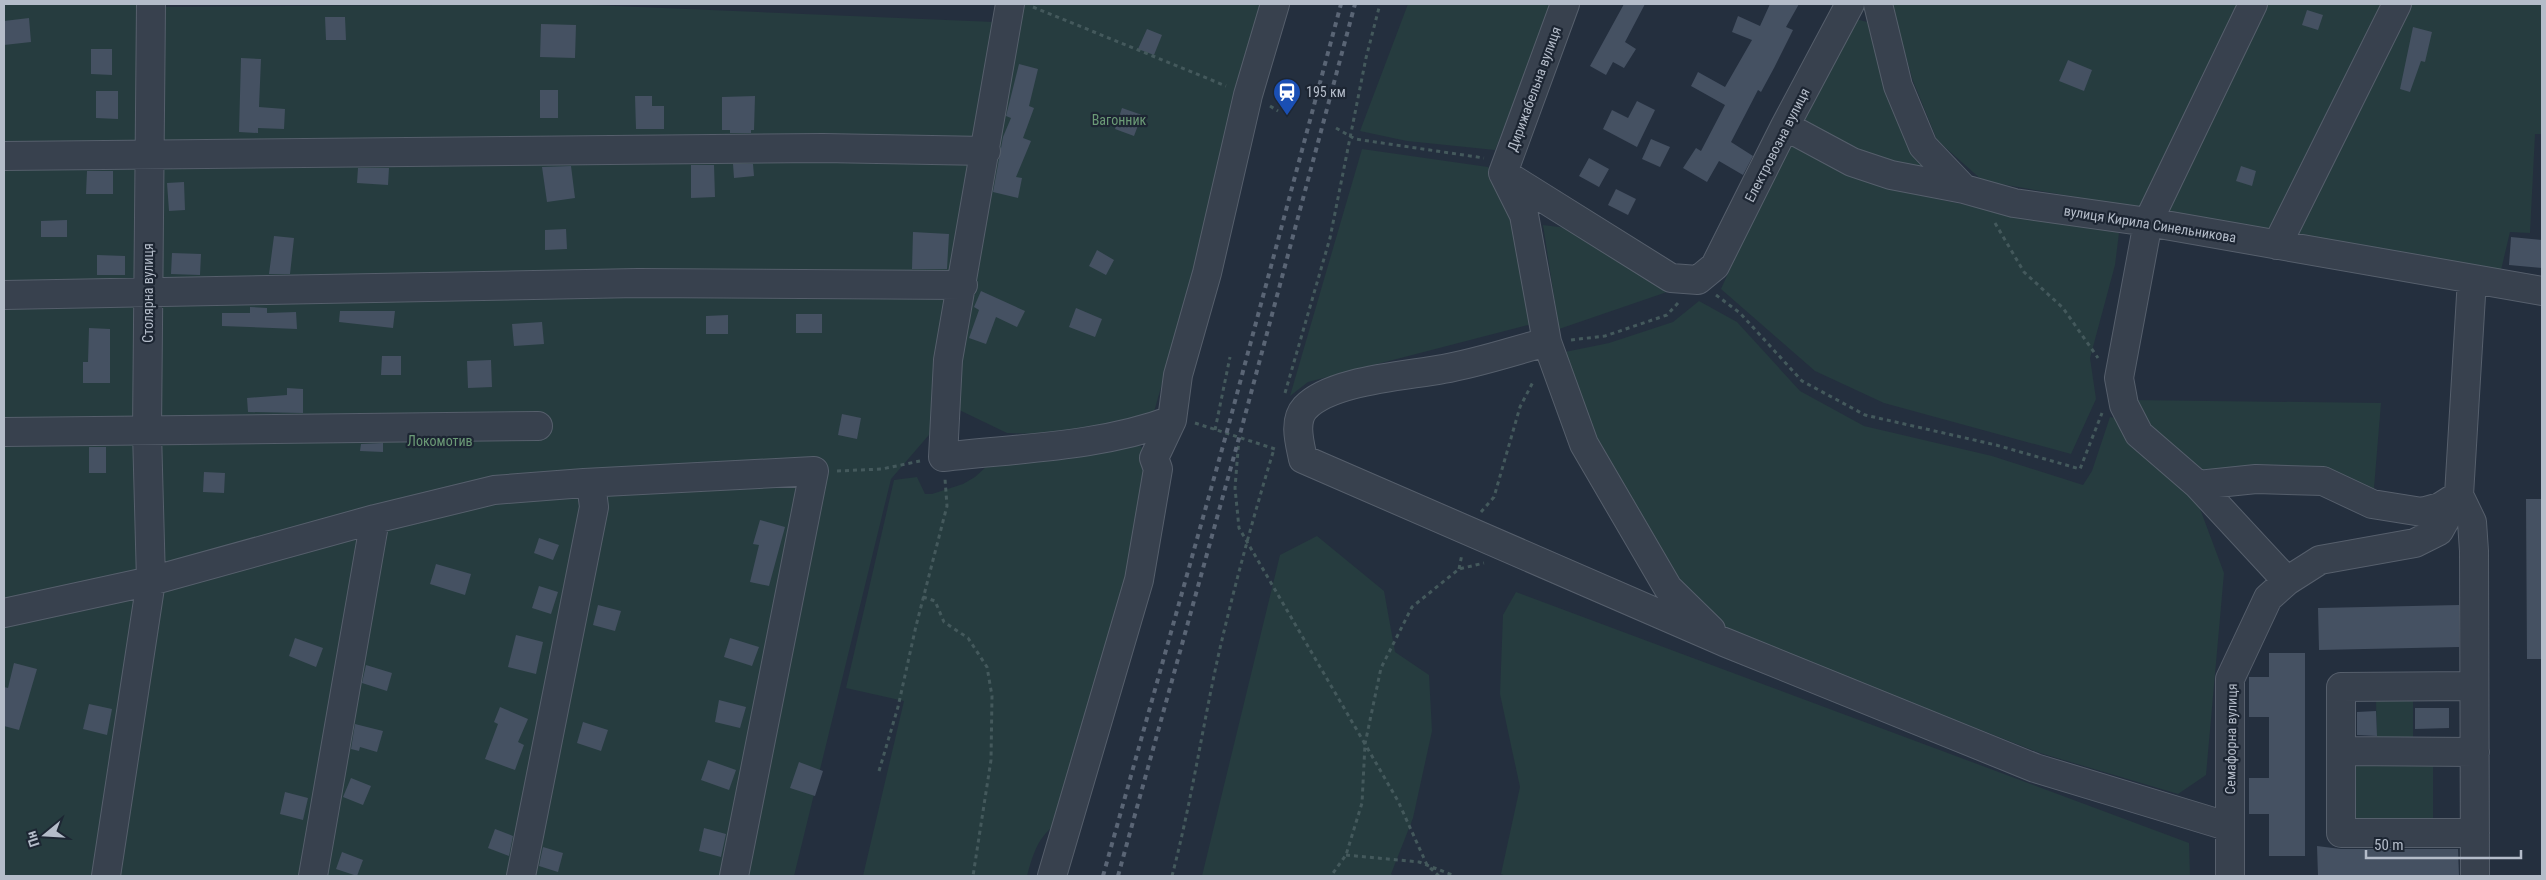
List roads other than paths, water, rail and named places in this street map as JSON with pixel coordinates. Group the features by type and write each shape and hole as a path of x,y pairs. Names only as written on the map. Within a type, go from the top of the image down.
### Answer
{"street":[{"name":"Столярна вулиця","path":"106,876 151,581 147,432 150,4"},
{"path":"1010,4 963,285 948,360 943,457 1056,446 1140,432 1172,420"},
{"path":"1052,876 1139,580 1158,469 1154,458 1172,420 1178,375 1207,273 1248,95 1274,4"},
{"name":"Дирижабельна вулиця","path":"1504,173 1565,4"},
{"name":"Електровозна вулиця","path":"1504,173 1670,278 1698,280 1715,266 1785,126 1850,4"},
{"path":"1878,4 1898,86 1923,146 1964,189"},
{"path":"2253,4 2148,222 2119,378 2124,405 2139,434 2198,485 2286,581"},
{"path":"2277,245 2397,4"},
{"name":"вулиця Кирила Синельникова","path":"1785,126 1860,164 1891,175 1964,189 2014,203 2148,222 2542,291"},
{"path":"4,156 823,148 986,151"},
{"path":"1504,173 1524,215 1547,342 1584,444 1668,588 1724,642"},
{"path":"2472,279 2459,495 2472,522 2474,551 2474,876"},
{"path":"4,295 148,294 638,283 963,285"},
{"path":"1547,342 1444,369 1395,375 1323,394 1304,409 1298,427 1303,460 1724,642 2035,768 2230,827"},
{"path":"4,432 147,432 538,426"},
{"path":"4,613 151,581 375,519 494,490 584,483 814,472 734,876"},
{"path":"2198,485 2256,479 2323,481 2372,504 2422,512 2440,507 2459,495"},
{"path":"521,876 594,507 592,491 584,483"},
{"name":"Семафорна вулиця","path":"2230,876 2230,679 2268,598 2286,581 2320,560 2415,543 2439,532 2459,495"},
{"path":"313,876 375,519"},
{"path":"2474,686 2341,686 2341,833 2475,833"},
{"path":"2341,751 2475,752"}],"railway":[{"path":"1103,876 1226,435 1341,4"},
{"path":"1118,876 1239,438 1355,4"}],"place":[{"name":"195 км","path":"1287,116"}],"park label":[{"name":"Вагонник","path":"1119,120"},
{"name":"Локомотив","path":"440,441"}]}
